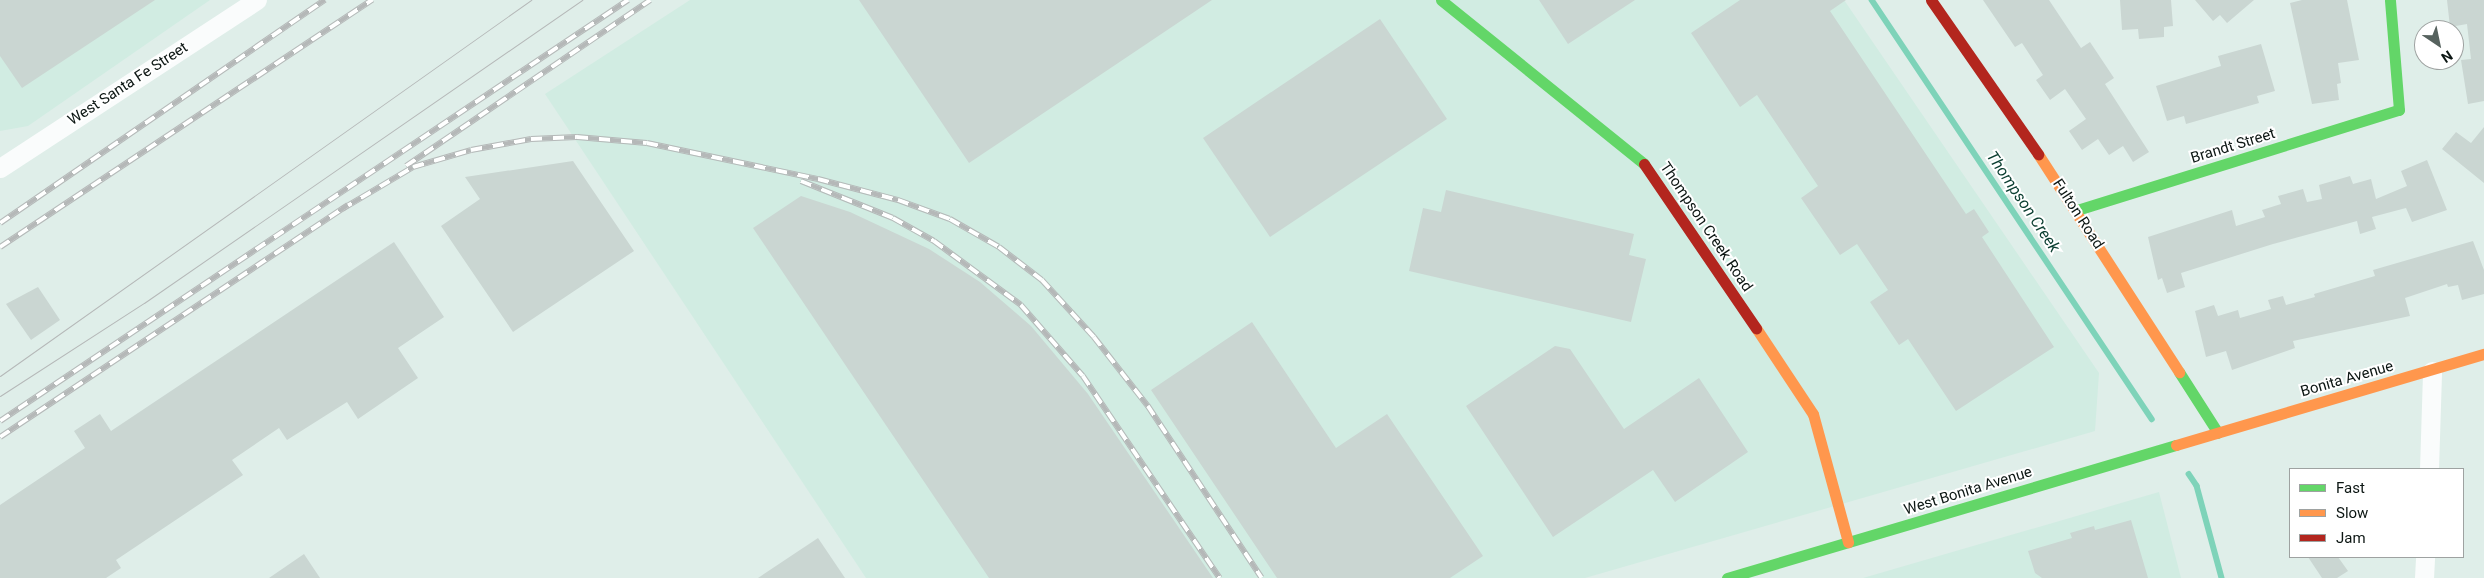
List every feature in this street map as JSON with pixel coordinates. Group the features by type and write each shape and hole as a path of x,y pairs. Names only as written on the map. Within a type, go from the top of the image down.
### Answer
{"street":[{"name":"West Santa Fe Street","path":"0,168 257,0"},
{"name":"Thompson Creek Road","path":"1441,0 1647,167 1814,414 1848,542"},
{"name":"Fulton Road","path":"1931,0 2077,210 2218,433"},
{"name":"Brandt Street","path":"2077,210 2399,110 2390,0"},
{"name":"Bonita Avenue","path":"2218,433 2484,354"},
{"path":"2430,468 2432,371"},
{"name":"West Bonita Avenue","path":"1727,578 2218,433"},
{"path":"2424,578 2425,558"}],"shaded area":[{"path":"0,0 210,0 28,126 0,131"},
{"path":"690,0 1844,0 2099,373 2095,431 1585,578 866,578 545,94"},
{"path":"2159,492 2181,578 1863,578"}],"building":[{"path":"0,0 155,0 22,88 0,56"},
{"path":"859,0 1212,0 969,163"},
{"path":"1539,0 1635,0 1568,44"},
{"path":"1740,0 1846,0 1830,11 1966,214 1974,209 1989,232 1982,237 2054,347 1956,411 1908,339 1899,345 1870,302 1888,290 1857,244 1840,255 1801,198 1818,186 1757,95 1740,107 1691,33"},
{"path":"1983,0 2049,0 2081,48 2090,42 2114,78 2105,84 2149,152 2133,162 2123,146 2109,155 2098,139 2082,150 2069,131 2086,119 2065,89 2050,100 2036,80 2043,75 2022,43 2015,47"},
{"path":"2120,0 2171,0 2173,26 2164,27 2164,37 2139,39 2138,29 2122,30"},
{"path":"2195,0 2254,0 2227,23 2220,15 2213,21"},
{"path":"2302,0 2347,0 2359,60 2338,63 2341,83 2337,84 2339,100 2312,104 2290,3"},
{"path":"2447,0 2484,0 2484,101 2468,104 2463,70 2464,60 2471,59 2467,24 2464,25 2464,20 2449,20"},
{"path":"1380,19 1447,119 1270,237 1203,138"},
{"path":"2261,44 2275,91 2257,96 2259,103 2186,124 2184,116 2167,121 2156,86 2221,66 2218,56"},
{"path":"2484,127 2484,183 2442,149 2456,132 2471,143"},
{"path":"2427,160 2447,210 2412,222 2406,208 2372,217 2376,229 2360,234 2357,221 2273,244 2181,273 2185,287 2167,293 2162,278 2158,280 2148,237 2232,210 2236,226 2265,217 2262,210 2281,204 2278,196 2303,189 2307,202 2322,199 2319,185 2350,176 2353,184 2371,179 2376,199 2407,186 2401,171"},
{"path":"573,161 634,251 513,332 441,226 480,199 465,177"},
{"path":"1446,190 1634,234 1629,255 1646,259 1631,322 1409,271 1423,208 1441,212"},
{"path":"801,196 850,212 929,249 980,282 1031,326 1088,394 1213,578 989,578 753,228"},
{"path":"2473,241 2484,270 2484,294 2462,300 2458,285 2448,287 2447,284 2405,298 2410,316 2293,341 2295,348 2232,370 2226,351 2206,357 2195,311 2214,305 2218,316 2238,310 2240,318 2271,309 2268,300 2283,296 2286,305 2315,297 2314,294 2375,276 2373,270"},
{"path":"394,242 444,317 398,348 418,378 358,419 347,402 287,440 279,428 232,460 243,475 116,560 121,568 106,578 0,578 0,505 85,448 74,431 100,414 111,431"},
{"path":"38,287 60,320 31,340 6,304"},
{"path":"1252,322 1336,448 1387,414 1483,556 1450,578 1277,578 1151,390"},
{"path":"1555,346 1570,349 1624,429 1699,378 1748,452 1675,502 1653,470 1553,537 1466,406"},
{"path":"2131,520 2148,578 2042,578 2035,573 2028,551 2072,538 2070,533 2094,526 2095,530"},
{"path":"818,538 845,578 758,578"},
{"path":"304,554 320,578 269,578"},
{"path":"2309,558 2339,558 2348,571 2337,578 2322,578"}],"waterway":[{"name":"Thompson Creek","path":"1872,0 2152,419"},
{"name":"Thompson Creek","path":"2189,474 2197,486 2222,578"}],"tram line":[{"path":"0,376 531,0"},
{"path":"0,396 144,303 582,0"}],"railway":[{"path":"0,223 325,0"},
{"path":"0,247 372,0"},
{"path":"0,421 628,0"},
{"path":"406,166 650,0"},
{"path":"342,209 413,167 471,150 531,139 577,137 647,143 818,179 898,200 950,219 999,247 1042,280 1094,337 1148,406 1262,578"},
{"path":"801,181 893,218 934,241 1021,305 1083,376 1220,578"},
{"path":"0,437 348,205"}],"traffic: fast":[{"path":"1441,0 1644,164"},
{"path":"2077,210 2399,110 2390,0"},
{"path":"2179,372 2218,433"},
{"path":"1727,578 2176,445"}],"traffic: slow":[{"path":"2038,154 2179,372"},
{"path":"1756,328 1813,414 1848,542"},
{"path":"2176,445 2484,354"}],"traffic: jam":[{"path":"1931,0 2038,154"},
{"path":"1644,164 1756,328"}]}
